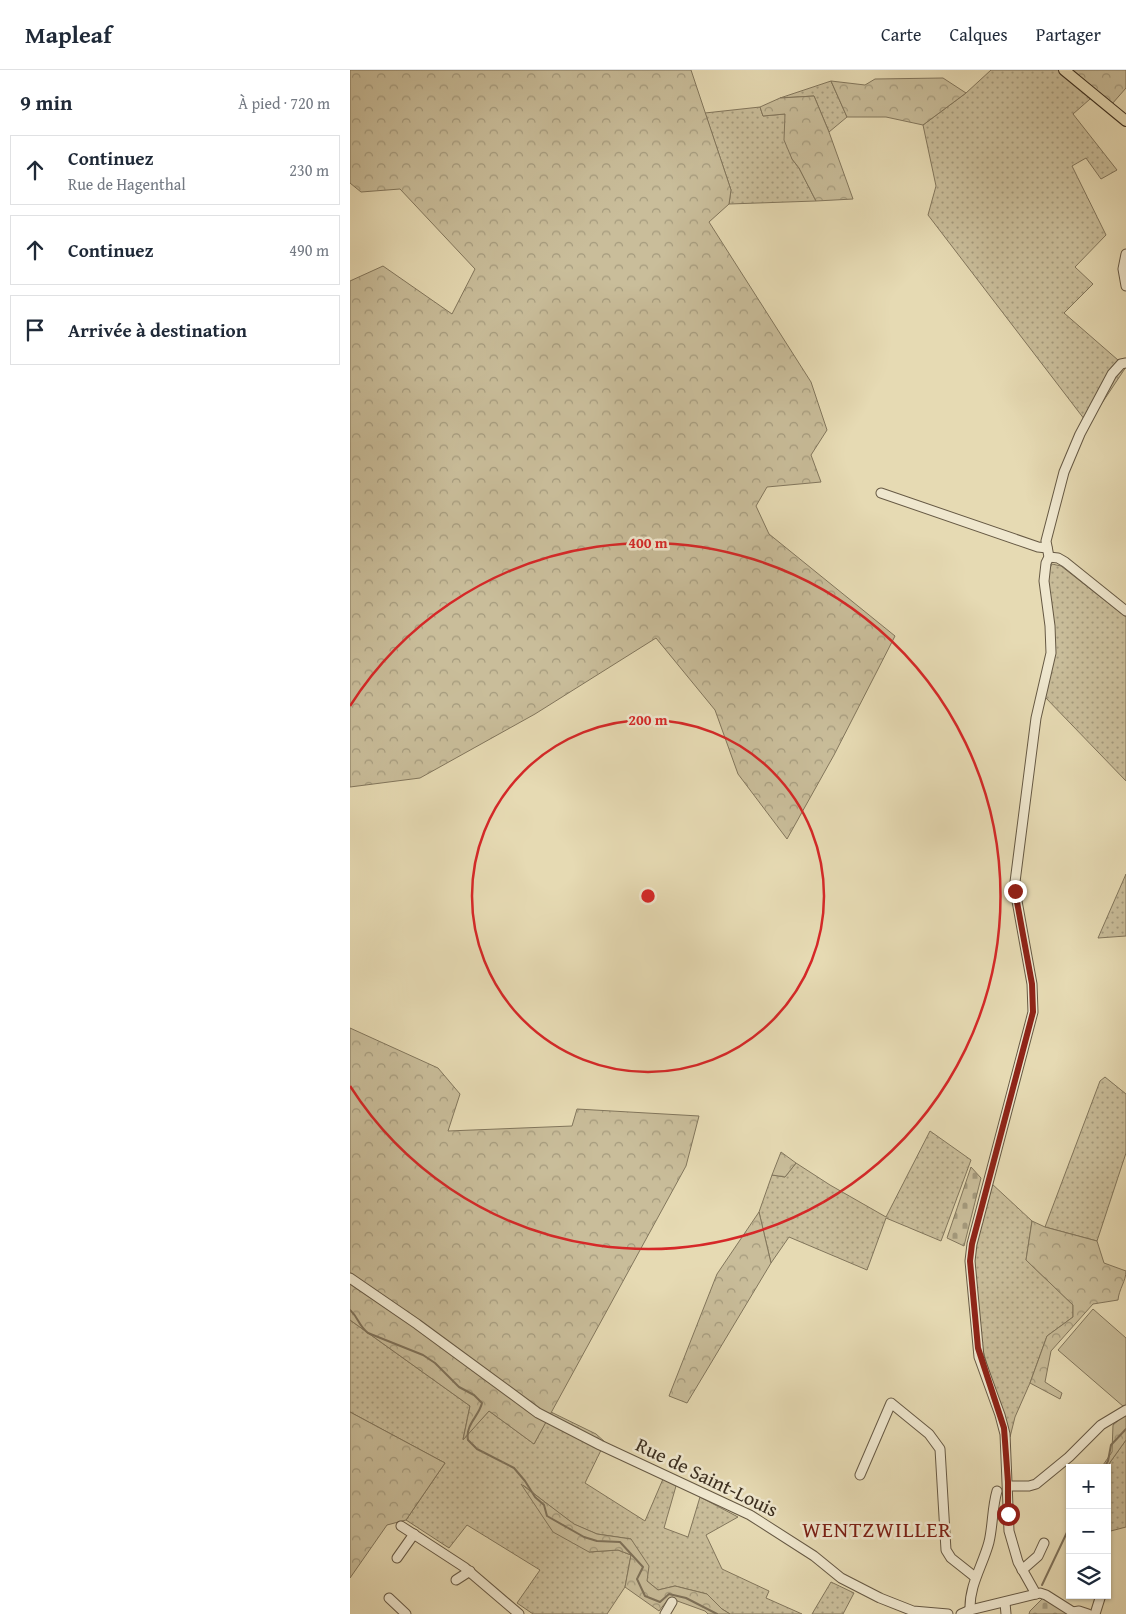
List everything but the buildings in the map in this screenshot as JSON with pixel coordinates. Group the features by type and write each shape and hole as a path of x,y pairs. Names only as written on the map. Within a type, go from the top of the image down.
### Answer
{"main road":[{"path":"1064,70 1126,121"}],"street":[{"path":"1126,254 1123,269 1126,286"},
{"path":"1036,1594 1016,1556 1008,1526 1008,1484 1004,1428 979,1357 970,1261 972,1244 1032,1018 1034,1004 1016,901 1016,874 1036,718 1051,652 1051,635 1044,581 1046,563 1049,557 1047,536 1064,472 1080,434 1112,374 1117,367 1125,363"},
{"path":"881,494 1038,547 1047,548"},
{"path":"1049,557 1058,558 1065,562 1126,611"},
{"name":"Rue de Saint-Louis","path":"350,1278 417,1324 538,1413 592,1441 750,1515 796,1543 841,1578 872,1594 906,1609 948,1614"},
{"path":"860,1475 891,1403 929,1434 940,1448 946,1550 951,1558 975,1577"},
{"path":"970,1610 975,1577 984,1558 989,1540 992,1507 1000,1484 1029,1486 1036,1484 1069,1457 1101,1424 1126,1410"},
{"path":"401,1526 470,1571 518,1614"},
{"path":"397,1558 414,1534"},
{"path":"1022,1570 1038,1556 1044,1543"},
{"path":"456,1580 470,1571"},
{"path":"961,1614 970,1610 1036,1594 1046,1596 1074,1613 1078,1611 1088,1614"},
{"path":"389,1598 406,1614"},
{"path":"1095,1614 1100,1599"},
{"path":"665,1614 672,1602"},
{"path":"1005,1603 1006,1614"}],"green space":[{"path":"350,70 691,70 731,190 729,204 709,222 811,382 827,430 811,455 821,482 767,487 756,506 769,534 895,636 834,755 787,839 738,774 715,710 656,638 535,714 420,778 350,787 350,281 383,266 452,314 475,269 400,189 361,192 350,183"},
{"path":"991,70 1073,70 1098,92 1073,114 1117,170 1101,179 1086,158 1072,166 1106,235 1075,267 1093,284 1064,313 1126,367 1088,424 928,215 936,186 923,125 966,93"},
{"path":"1073,70 1126,70 1126,88 1112,104"},
{"path":"943,78 966,93 923,125 886,117 847,117 831,81 865,85 875,79"},
{"path":"831,81 847,117 829,132 814,96 780,98"},
{"path":"814,96 853,199 816,201 799,168 792,159 784,140 785,114 763,116 760,107 780,98"},
{"path":"760,107 763,116 785,114 792,159 799,168 816,201 729,204 731,190 705,113"},
{"path":"1052,564 1061,566 1126,617 1126,781 1044,696 1052,665 1048,582"},
{"path":"1126,874 1126,936 1098,938"},
{"path":"350,1028 438,1068 460,1094 448,1131 572,1126 577,1109 699,1116 686,1166 534,1444 489,1411 463,1440 470,1406 350,1320"},
{"path":"1105,1077 1126,1094 1126,1153 1097,1241 1045,1227 1100,1081"},
{"path":"930,1131 971,1160 941,1241 886,1218 867,1270 789,1237 771,1263 759,1212 772,1175 785,1177 796,1163 886,1217"},
{"path":"781,1152 796,1163 785,1177 772,1175"},
{"path":"971,1167 981,1178 964,1246 947,1238"},
{"path":"991,1183 1032,1221 1026,1260 1073,1305 1073,1317 1047,1336 1015,1417 1010,1437 1007,1435 982,1347 972,1251"},
{"path":"759,1212 771,1263 687,1403 669,1396 717,1274"},
{"path":"1032,1221 1045,1227 1097,1241 1104,1263 1126,1271 1118,1300 1093,1304 1051,1351 1045,1382 1062,1393 1060,1399 1030,1383 1047,1336 1073,1317 1073,1305 1026,1260"},
{"path":"1093,1309 1126,1338 1126,1405 1124,1407 1058,1350"},
{"path":"350,1320 470,1406 463,1439 489,1411 534,1444 551,1412 596,1434 605,1442 585,1483 645,1521 663,1479 676,1486 664,1528 688,1537 700,1497 738,1517 706,1535 722,1569 769,1591 766,1598 802,1614 730,1614 707,1594 675,1586 658,1590 647,1581 631,1539 597,1534 573,1524 523,1485 589,1552 618,1550 631,1555 625,1587 607,1614 533,1614 517,1603 540,1570 467,1525 449,1548 406,1520 445,1463 350,1412"},
{"path":"350,1412 445,1463 406,1520 387,1525 350,1578"},
{"path":"1126,1414 1126,1440 1109,1464 1104,1464 1112,1452 1113,1425"},
{"path":"1126,1440 1126,1527 1111,1531 1111,1464 1109,1464"},
{"path":"521,1484 574,1524 597,1534 631,1539 649,1566 647,1581 658,1590 675,1586 707,1594 730,1614 708,1614 705,1611 669,1598 659,1611 625,1587 631,1555 618,1550 589,1552 553,1532"},
{"path":"831,1582 854,1593 843,1614 812,1614"},
{"path":"1043,1598 1067,1611 1065,1614 1029,1614"}],"waterway":[{"path":"350,1310 368,1333 423,1355 435,1363 459,1387 474,1395 482,1403 470,1425 468,1440 477,1449 514,1468 535,1497 544,1505 547,1516 584,1537 597,1541 620,1542 643,1567 637,1579 645,1596 660,1602 669,1594 686,1598 717,1614"},
{"path":"1106,1464 1111,1445 1126,1429"},
{"path":"1042,1585 1066,1534"}],"district":[{"name":"WENTZWILLER","path":"877,1529"}],"route":[{"path":"1008,1514 1005,1434 979,1357 970,1256 1034,1004 1015,891"}]}
